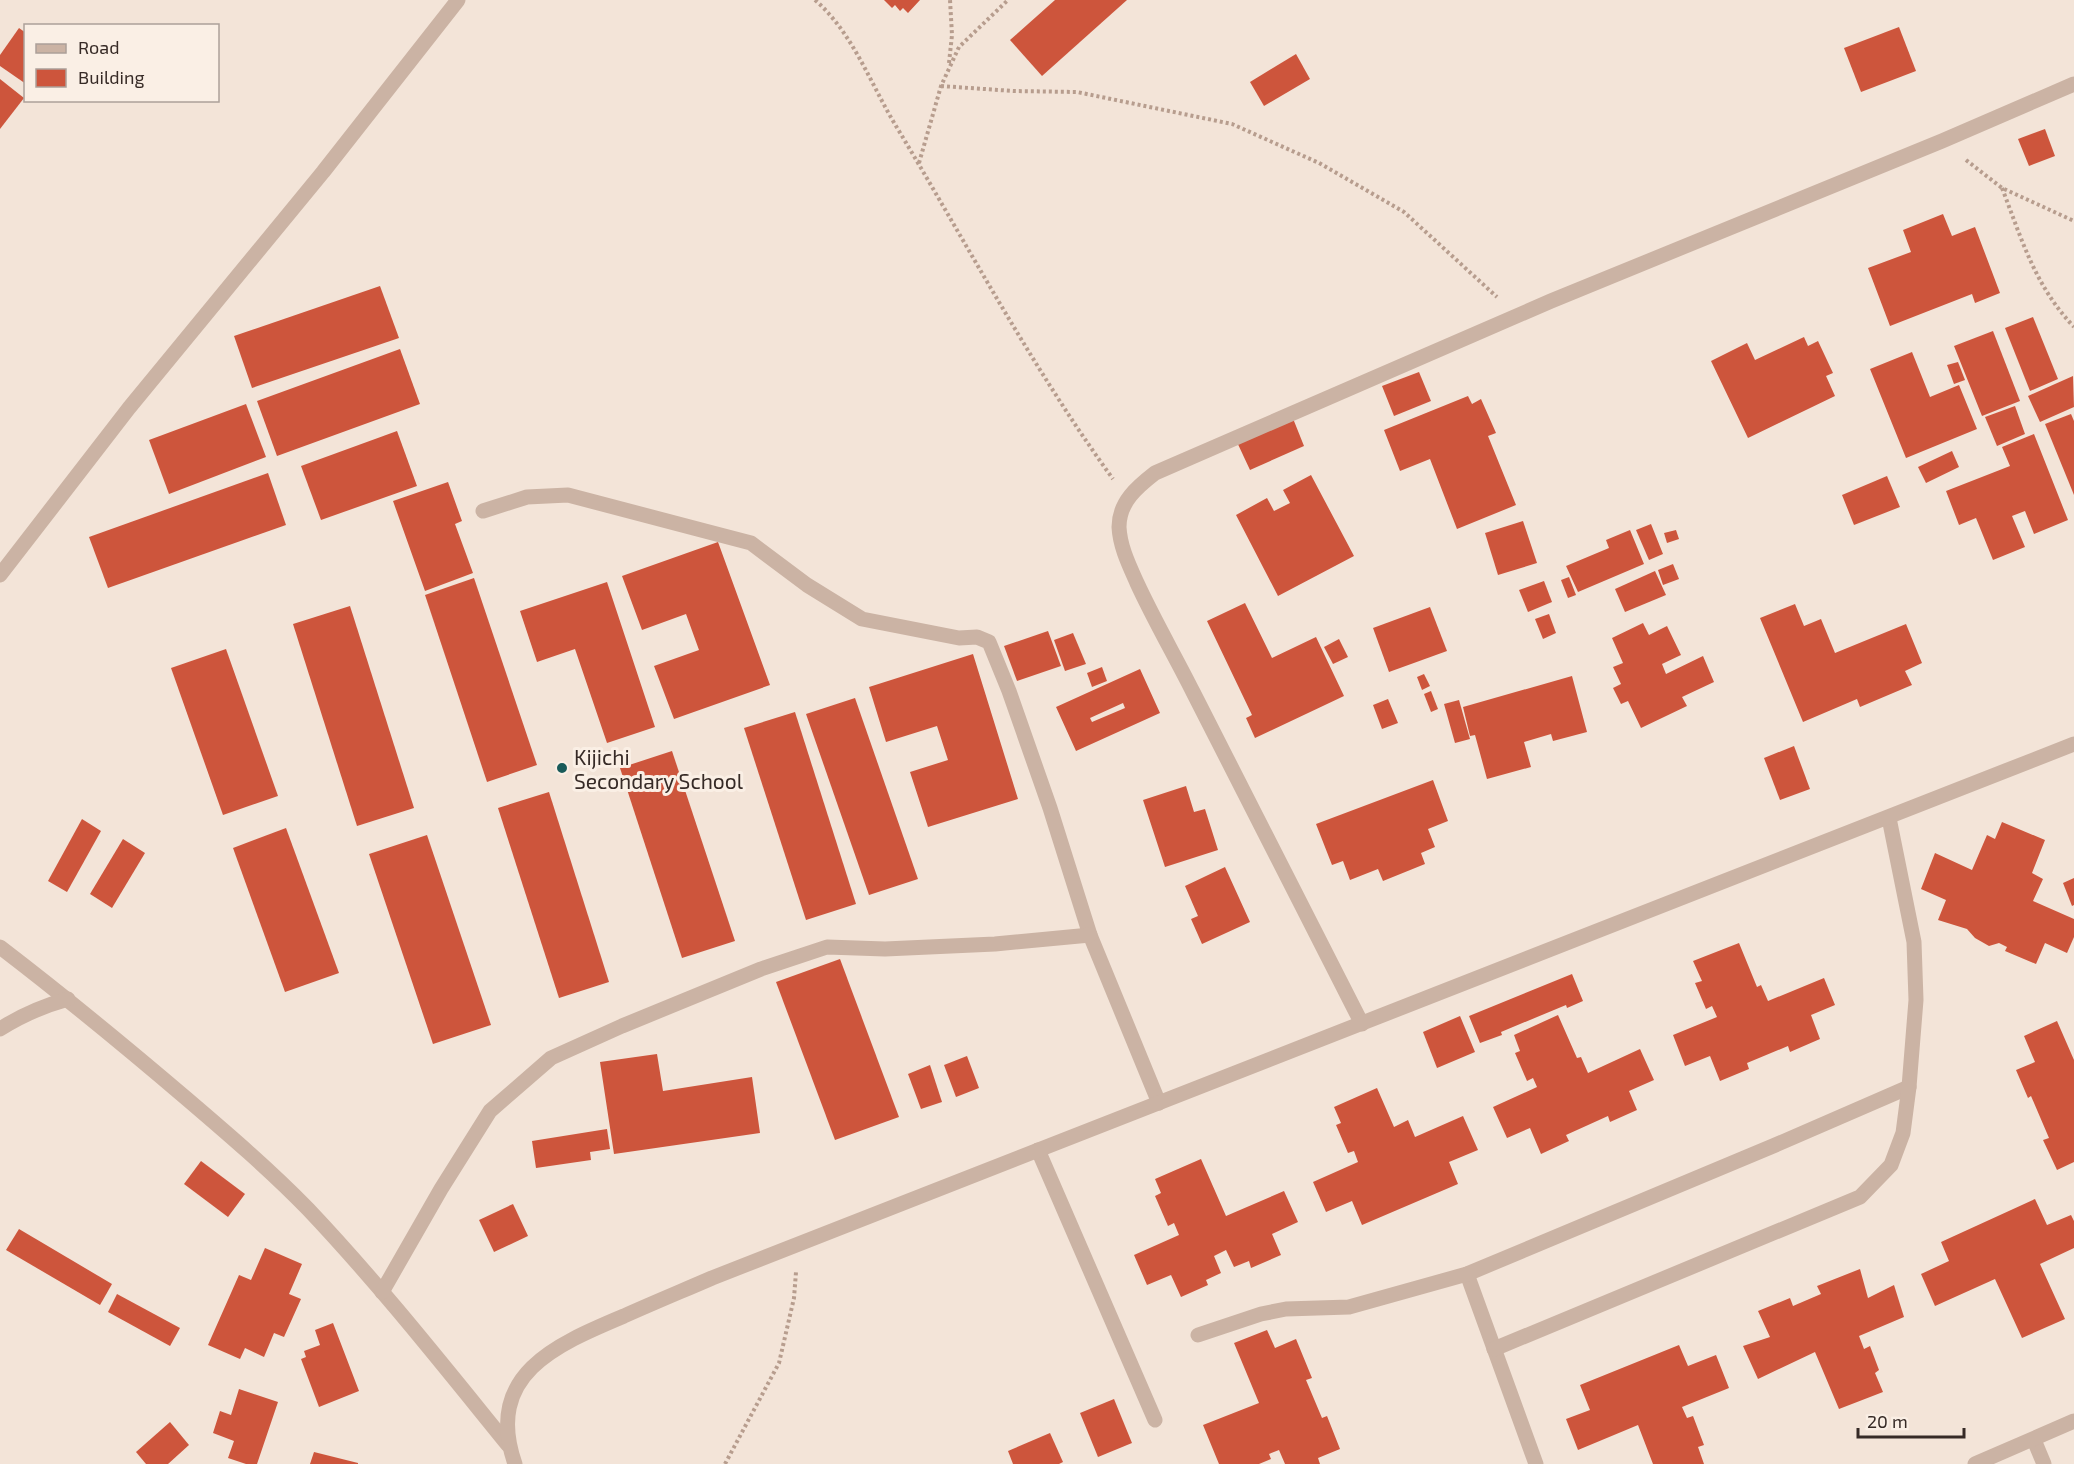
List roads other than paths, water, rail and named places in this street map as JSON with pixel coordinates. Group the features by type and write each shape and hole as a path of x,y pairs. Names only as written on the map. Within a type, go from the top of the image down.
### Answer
{"street":[{"path":"0,575 129,408 323,172 458,0"},
{"path":"1362,1024 1147,604 1127,560 1119,526 1127,499 1137,487 1155,473 1517,315 2074,84"},
{"path":"483,511 527,498 568,495 751,543 807,585 862,619 959,638 977,637 989,642 1010,691 1050,807 1090,935 1159,1103"},
{"path":"515,1464 508,1445 507,1420 513,1396 526,1372 544,1355 601,1326 712,1278 2074,744"},
{"path":"1494,1349 1860,1197 1891,1165 1903,1133 1916,1000 1914,942 1889,818"},
{"path":"382,1292 441,1189 490,1111 551,1058 621,1026 761,969 826,947 885,949 995,944 1090,935"},
{"path":"0,947 68,999 242,1146 307,1209 382,1292 508,1445"},
{"path":"0,1029 42,1006 68,999"},
{"path":"1198,1335 1261,1314 1286,1309 1349,1307 1467,1274 1909,1087"},
{"path":"1038,1150 1155,1420"},
{"path":"1467,1274 1536,1464"},
{"path":"1975,1464 2074,1421"},
{"path":"2034,1440 2044,1464"}],"place":[{"name":"Kijichi Secondary School","path":"562,768"}]}
